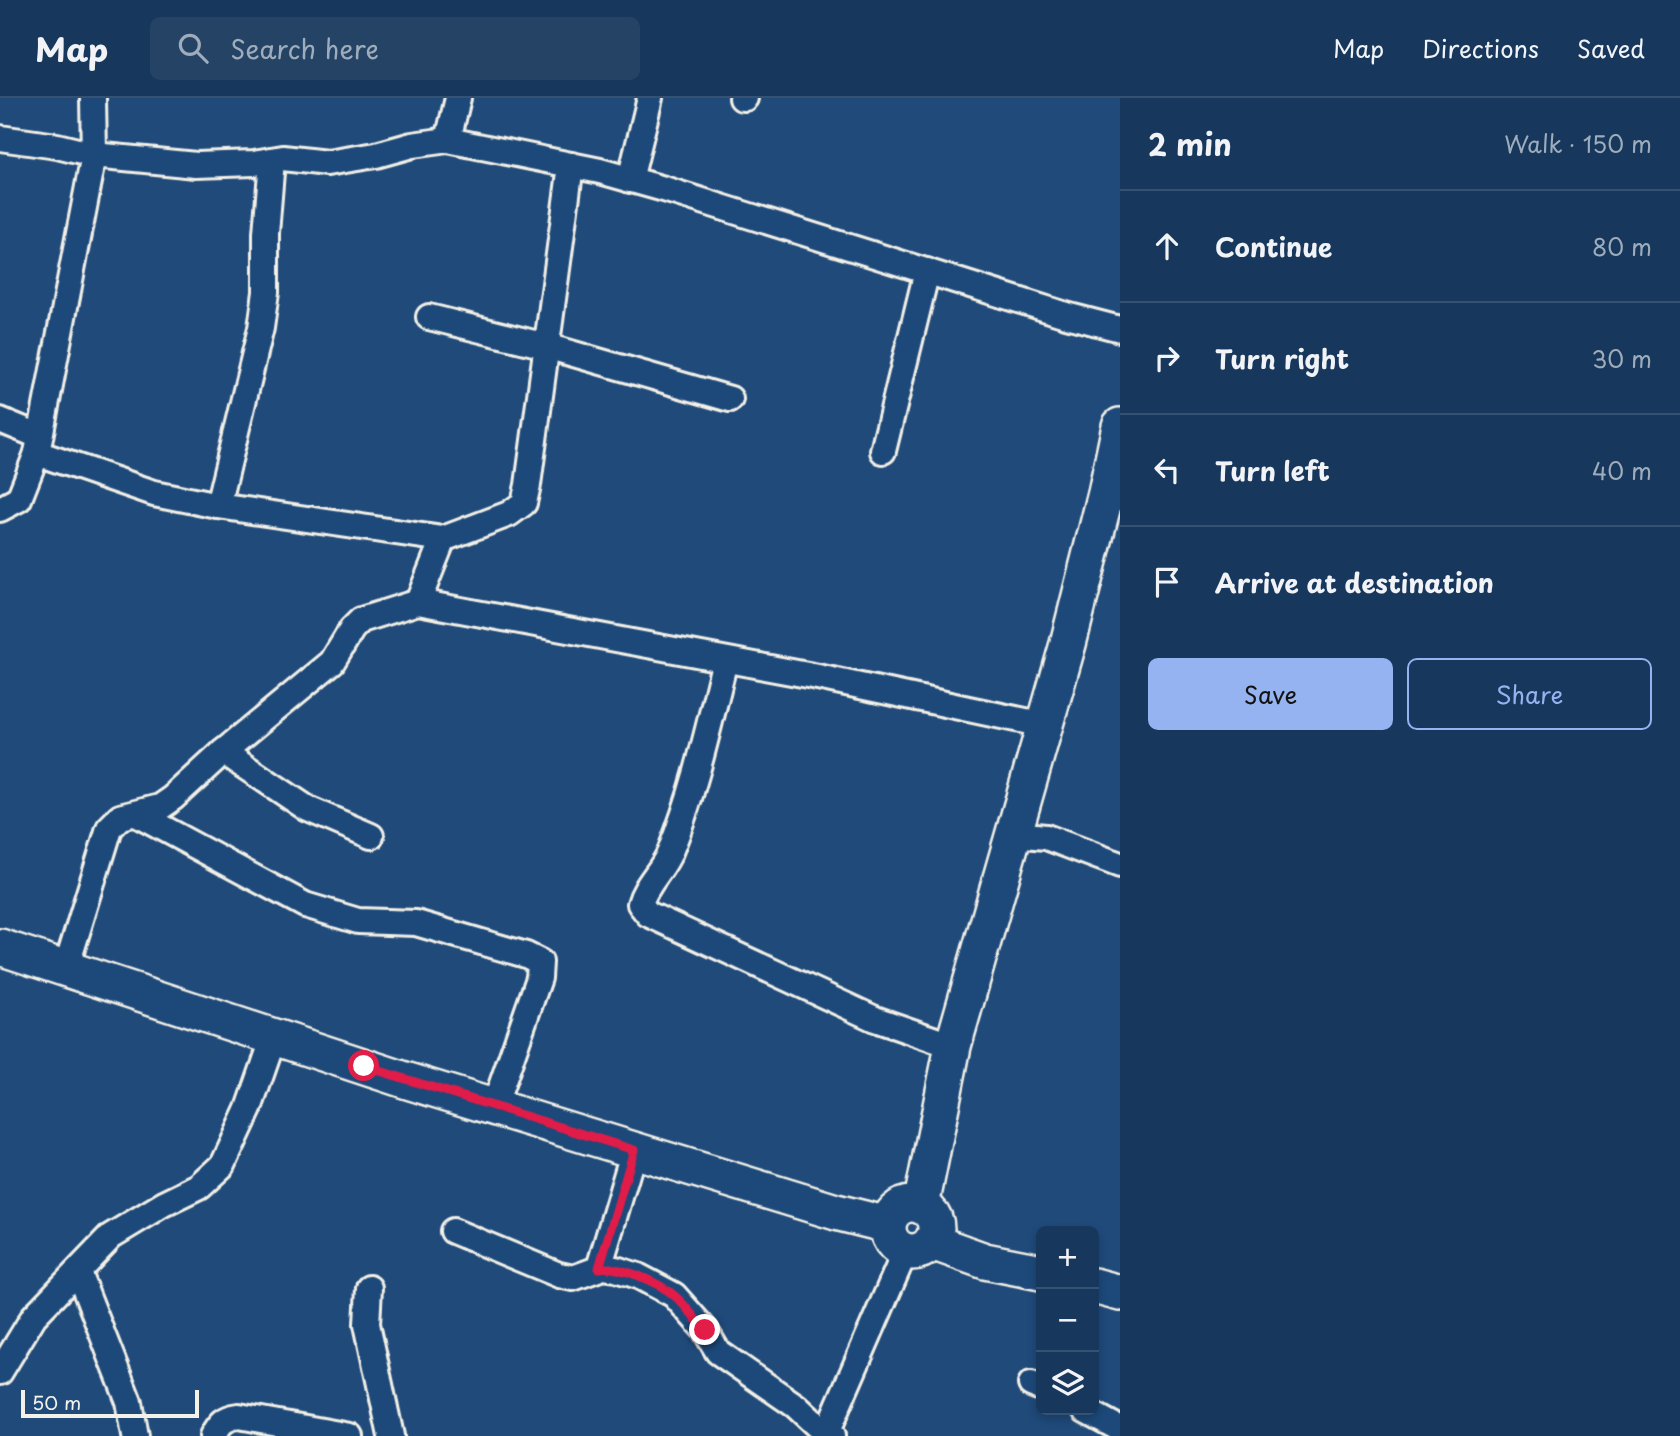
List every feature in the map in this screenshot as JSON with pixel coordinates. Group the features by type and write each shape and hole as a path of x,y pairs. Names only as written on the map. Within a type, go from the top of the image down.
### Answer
{"street":[{"path":"0,509 19,499 38,445 94,155 93,98"},
{"path":"448,140 458,98"},
{"path":"630,180 650,98"},
{"path":"0,138 57,146 94,155 196,164 254,163 283,158 327,163 448,140 664,188 1066,316 1120,329"},
{"path":"218,506 261,328 272,160"},
{"path":"0,420 38,445 154,493 218,506 443,539 509,514 524,503 570,165"},
{"path":"883,451 927,271"},
{"path":"429,317 546,346 730,399"},
{"path":"908,1239 936,1232 935,1219 921,1206 953,1046 1044,725 1113,495 1120,426"},
{"path":"418,602 443,539"},
{"path":"66,968 108,828 120,817 160,807 173,798 223,752 332,663 352,629 361,620 418,602 725,660 1044,725"},
{"path":"725,660 697,774 673,843 659,874 640,904 648,914 875,1019 953,1046"},
{"path":"223,752 308,809 371,836"},
{"path":"136,814 305,905 358,921 416,923 526,955 540,962 539,978 494,1107"},
{"path":"1014,834 1046,837 1120,865"},
{"path":"0,947 494,1107 836,1212 908,1239 985,1261 1036,1271"},
{"path":"0,1372 34,1316 111,1236 164,1204 199,1187 223,1165 249,1109 274,1037"},
{"path":"599,1268 634,1150"},
{"path":"453,1231 559,1275 573,1278 599,1268 617,1269 638,1276 674,1295 705,1330 718,1352 796,1406 827,1435 908,1239"},
{"path":"78,1272 129,1402 135,1436"},
{"path":"1099,1287 1120,1293"},
{"path":"369,1288 367,1324 391,1436"},
{"path":"1092,1415 1114,1430"},
{"path":"213,1436 221,1423 228,1418 239,1416 351,1436"}],"route":[{"path":"364,1066 634,1150 599,1268 617,1269 638,1276 674,1295 705,1330"}]}
